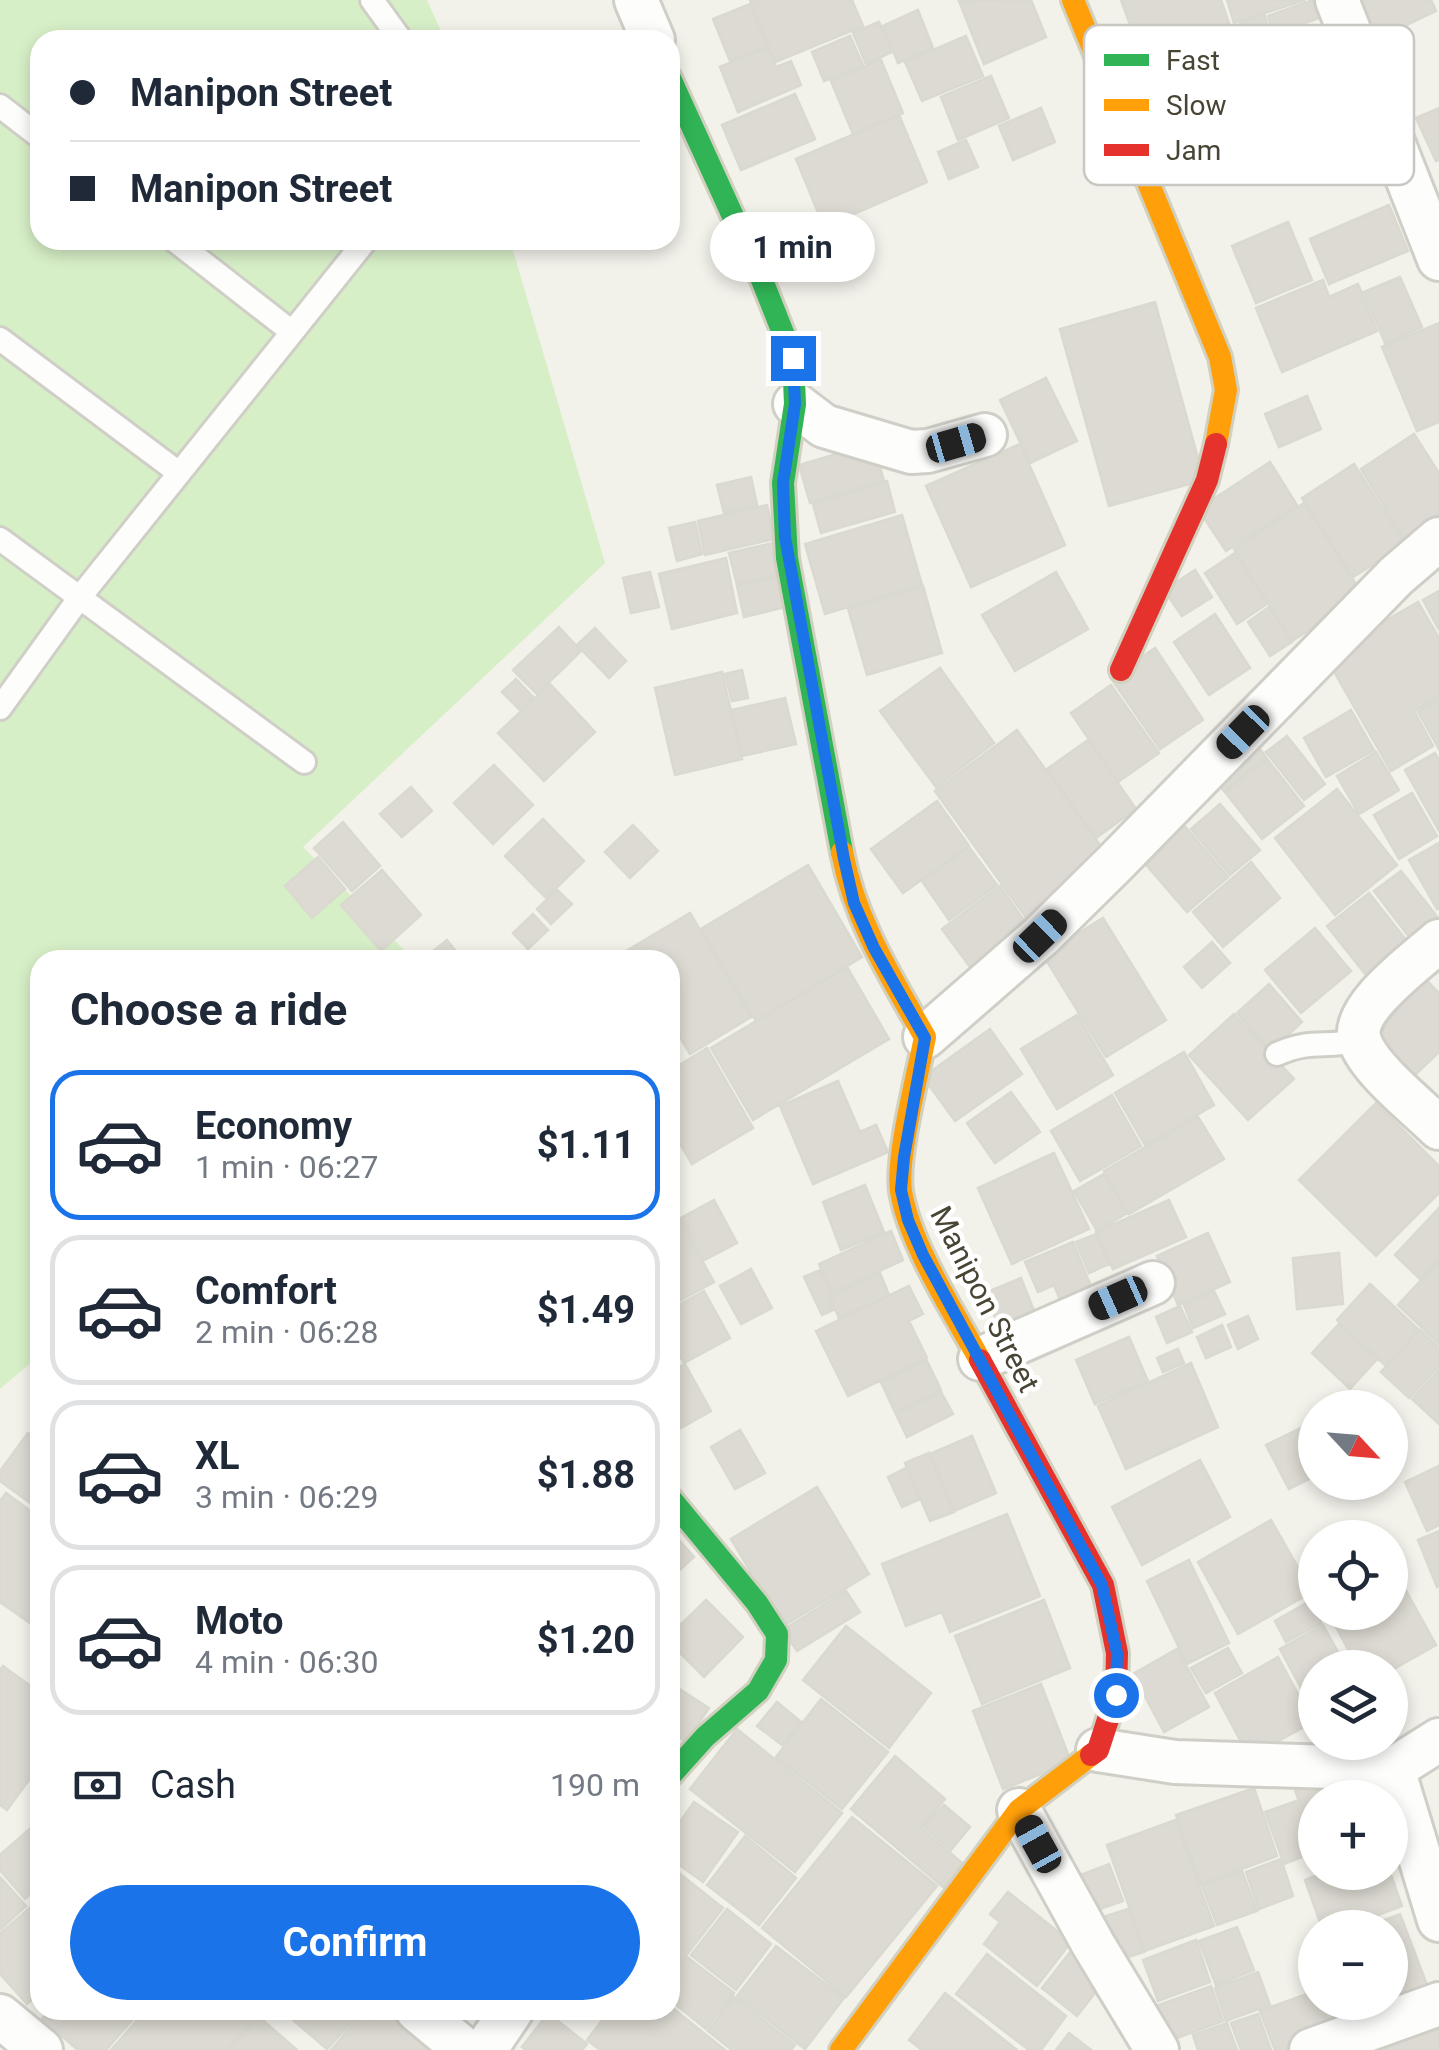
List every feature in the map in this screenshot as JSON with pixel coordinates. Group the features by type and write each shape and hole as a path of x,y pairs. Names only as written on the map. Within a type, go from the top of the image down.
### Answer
{"street":[{"path":"636,0 649,30"},
{"path":"1073,0 1084,26"},
{"path":"1337,0 1347,25"},
{"path":"680,100 793,358 795,404 783,483 784,530 844,859 854,903 925,1038 1053,924 1396,576 1439,539"},
{"path":"1122,670 1207,480 1226,390 1205,316 1150,185"},
{"path":"1410,185 1439,260"},
{"path":"795,404 824,426 911,452 928,452 985,435"},
{"path":"1439,941 1372,1002 1360,1021 1359,1040 1376,1066 1439,1128"},
{"name":"Manipon Street","path":"925,1038 901,1190 923,1255 1102,1585 1117,1653 1116,1695 1098,1750"},
{"path":"980,1359 1153,1283"},
{"path":"680,1510 757,1603 777,1634 776,1660 758,1691 704,1737 680,1765"},
{"path":"841,2050 1020,1810 1098,1750 1175,1762 1393,1770 1439,1740"},
{"path":"1393,1770 1439,1920"},
{"path":"1020,1810 1092,1944 1157,2050"},
{"path":"1311,2050 1439,2004"},
{"path":"0,2016 41,2050"},
{"path":"429,2020 465,2050"},
{"path":"485,2050 505,2020"}],"lane":[{"path":"372,0 394,30"},
{"path":"0,106 30,129"},
{"path":"187,250 292,332"},
{"path":"0,708 80,597 358,250"},
{"path":"0,339 180,473"},
{"path":"0,538 304,762"},
{"path":"1277,1054 1313,1042 1342,1045 1359,1040"}],"green space":[{"path":"0,0 427,0 440,30 30,30 30,250 513,250 605,563 303,847 404,950 30,950 30,1364 0,1389"}],"building":[{"path":"750,0 852,0 863,26 775,62"},
{"path":"1031,0 1046,37 984,64 959,1"},
{"path":"1121,0 1221,0 1230,25 1130,25"},
{"path":"1227,0 1305,0 1234,23"},
{"path":"1313,0 1319,18 1299,25 1271,25 1268,16"},
{"path":"1359,0 1431,0 1436,11 1406,25 1371,25"},
{"path":"750,4 767,45 730,61 713,19"},
{"path":"918,10 933,48 898,63 883,26"},
{"path":"1264,14 1268,25 1240,25"},
{"path":"879,22 892,52 866,64 853,33"},
{"path":"850,36 863,65 824,81 812,52"},
{"path":"966,36 983,76 922,101 905,62"},
{"path":"768,47 776,67 791,61 801,85 738,112 720,67"},
{"path":"881,60 903,113 853,134 831,81"},
{"path":"991,76 1009,118 958,140 941,97"},
{"path":"795,94 815,139 741,170 722,125"},
{"path":"1041,108 1055,142 1013,160 999,126"},
{"path":"1439,108 1439,160 1436,161 1416,118"},
{"path":"899,115 927,182 824,227 796,159"},
{"path":"966,140 978,167 949,179 938,152"},
{"path":"1389,205 1408,251 1329,284 1310,239"},
{"path":"1288,222 1312,280 1256,303 1232,246"},
{"path":"1400,277 1422,327 1385,343 1364,292"},
{"path":"1323,280 1329,297 1358,284 1377,331 1282,372 1256,308"},
{"path":"1155,302 1204,480 1109,506 1060,329"},
{"path":"1439,323 1439,422 1417,431 1382,347"},
{"path":"1046,378 1077,441 1030,463 1000,400"},
{"path":"1307,396 1321,429 1279,447 1265,414"},
{"path":"1414,434 1439,473 1439,519 1405,540 1361,469"},
{"path":"873,443 884,481 810,503 799,465"},
{"path":"1020,444 1065,545 971,587 926,486"},
{"path":"1270,462 1297,505 1226,551 1198,509"},
{"path":"1354,464 1405,544 1353,577 1302,498"},
{"path":"751,477 757,505 724,513 717,485"},
{"path":"887,481 895,512 821,533 813,504"},
{"path":"1304,503 1363,595 1292,641 1234,549"},
{"path":"767,505 774,539 705,555 698,521"},
{"path":"902,515 922,585 825,614 805,544"},
{"path":"695,522 702,554 677,561 669,528"},
{"path":"778,542 785,573 737,585 729,553"},
{"path":"1235,553 1267,604 1237,624 1205,573"},
{"path":"726,558 737,613 672,629 659,574"},
{"path":"1195,570 1212,597 1182,616 1164,590"},
{"path":"650,572 659,607 631,613 623,578"},
{"path":"1056,572 1088,629 1015,671 982,615"},
{"path":"785,575 793,605 744,617 737,586"},
{"path":"923,586 942,653 867,675 848,608"},
{"path":"1439,591 1439,630 1423,600"},
{"path":"1418,602 1439,638 1439,697 1414,711 1433,746 1391,771 1325,656"},
{"path":"1269,607 1292,642 1270,656 1248,622"},
{"path":"1215,614 1250,668 1209,695 1174,642"},
{"path":"559,627 581,651 537,694 513,670"},
{"path":"595,628 626,661 609,678 577,645"},
{"path":"1155,648 1203,720 1160,749 1111,678"},
{"path":"940,668 994,743 936,787 880,711"},
{"path":"742,670 748,698 732,701 725,674"},
{"path":"722,672 742,759 675,775 655,688"},
{"path":"516,679 533,697 520,710 502,692"},
{"path":"550,684 595,732 544,781 498,733"},
{"path":"1111,685 1159,753 1118,782 1071,713"},
{"path":"785,698 796,744 742,756 732,710"},
{"path":"1439,699 1439,749 1418,712"},
{"path":"1351,710 1374,750 1326,777 1304,738"},
{"path":"1017,730 1110,859 1027,919 935,791"},
{"path":"1287,736 1325,784 1304,800 1266,752"},
{"path":"1252,739 1266,757 1224,791 1209,772"},
{"path":"1088,740 1136,809 1096,838 1047,769"},
{"path":"1376,752 1399,790 1359,814 1337,776"},
{"path":"1435,753 1439,760 1439,831 1405,770"},
{"path":"1267,759 1304,806 1262,839 1225,792"},
{"path":"494,765 533,805 493,844 454,803"},
{"path":"411,787 432,811 402,837 380,814"},
{"path":"1337,789 1397,865 1335,915 1275,838"},
{"path":"1412,793 1437,836 1399,859 1374,815"},
{"path":"937,801 969,846 903,893 871,849"},
{"path":"1220,804 1260,850 1230,875 1191,829"},
{"path":"543,819 584,861 546,898 505,856"},
{"path":"343,822 380,866 352,891 314,848"},
{"path":"1183,824 1228,877 1187,912 1142,860"},
{"path":"633,825 658,851 630,878 605,852"},
{"path":"1439,843 1439,908 1437,909 1409,860"},
{"path":"969,847 997,885 949,920 922,881"},
{"path":"318,857 345,889 312,918 285,886"},
{"path":"1251,862 1280,898 1223,947 1193,912"},
{"path":"808,865 862,957 756,1021 701,929"},
{"path":"382,870 421,915 380,950 341,905"},
{"path":"1401,871 1439,919 1439,928 1416,946 1374,891"},
{"path":"1000,886 1027,925 970,967 942,929"},
{"path":"557,890 572,904 551,924 537,909"},
{"path":"1369,893 1414,950 1373,984 1327,926"},
{"path":"690,913 751,1017 690,1054 680,1038 680,950 628,950"},
{"path":"533,914 548,930 528,949 513,933"},
{"path":"1103,918 1166,1020 1106,1057 1043,955"},
{"path":"1315,928 1351,971 1301,1013 1265,970"},
{"path":"447,940 455,950 434,950"},
{"path":"1212,942 1230,963 1202,988 1184,967"},
{"path":"847,967 889,1039 753,1120 711,1048"},
{"path":"1419,973 1439,993 1439,1052 1414,1076 1366,1026"},
{"path":"1269,984 1302,1022 1271,1051 1237,1013"},
{"path":"1234,1014 1294,1079 1248,1120 1189,1055"},
{"path":"1077,1015 1113,1075 1057,1109 1021,1049"},
{"path":"990,1029 1022,1074 955,1121 923,1077"},
{"path":"707,1048 753,1128 692,1164 680,1144 680,1065"},
{"path":"1184,1052 1214,1105 1145,1145 1115,1093"},
{"path":"838,1081 860,1132 876,1125 888,1152 813,1184 780,1106"},
{"path":"1011,1092 1040,1132 995,1163 967,1123"},
{"path":"1112,1095 1141,1146 1080,1181 1051,1131"},
{"path":"1376,1103 1439,1166 1439,1193 1376,1256 1299,1180"},
{"path":"1198,1117 1224,1159 1129,1214 1104,1171"},
{"path":"1054,1153 1089,1229 1012,1264 978,1188"},
{"path":"1104,1174 1127,1213 1097,1231 1074,1191"},
{"path":"865,1185 884,1232 841,1250 823,1202"},
{"path":"714,1200 737,1243 704,1260 681,1218"},
{"path":"1169,1200 1186,1237 1113,1269 1096,1232"},
{"path":"1439,1208 1439,1258 1420,1279 1395,1255"},
{"path":"680,1221 714,1282 680,1301"},
{"path":"891,1231 903,1260 832,1293 819,1264"},
{"path":"1208,1233 1230,1282 1178,1305 1157,1256"},
{"path":"1096,1234 1109,1264 1089,1273 1076,1242"},
{"path":"1073,1242 1092,1289 1061,1302 1054,1285 1038,1292 1025,1262"},
{"path":"1339,1253 1343,1304 1297,1309 1293,1258"},
{"path":"1439,1261 1439,1344 1398,1305"},
{"path":"751,1269 772,1308 741,1324 720,1286"},
{"path":"820,1270 832,1294 827,1296 833,1310 822,1315 804,1277"},
{"path":"880,1273 889,1295 839,1318 830,1297"},
{"path":"1021,1278 1037,1318 1002,1333 985,1293"},
{"path":"1370,1284 1419,1330 1385,1365 1337,1320"},
{"path":"909,1286 923,1314 909,1321 927,1358 848,1396 816,1331"},
{"path":"704,1291 730,1338 684,1363 680,1356 680,1304"},
{"path":"1214,1291 1225,1314 1193,1328 1184,1305"},
{"path":"1180,1306 1192,1332 1167,1343 1156,1317"},
{"path":"1248,1316 1258,1339 1238,1349 1228,1325"},
{"path":"1339,1324 1377,1359 1350,1389 1312,1353"},
{"path":"1222,1325 1231,1347 1206,1358 1197,1337"},
{"path":"1420,1330 1439,1348 1439,1366 1409,1398 1408,1390 1400,1390 1381,1372"},
{"path":"1129,1337 1148,1381 1095,1404 1076,1360"},
{"path":"1178,1349 1184,1363 1163,1372 1157,1358"},
{"path":"927,1361 941,1390 895,1412 881,1382"},
{"path":"1191,1363 1218,1427 1126,1469 1098,1406"},
{"path":"685,1364 711,1411 680,1428 680,1367"},
{"path":"1439,1370 1439,1424 1412,1399"},
{"path":"941,1392 953,1414 907,1437 896,1414"},
{"path":"1298,1429 1298,1484 1289,1489 1266,1445"},
{"path":"740,1430 765,1473 735,1489 711,1447"},
{"path":"30,1434 30,1503 0,1481 0,1471"},
{"path":"972,1436 996,1493 954,1511 930,1454"},
{"path":"929,1453 954,1512 930,1521 905,1463"},
{"path":"1200,1460 1230,1517 1142,1565 1112,1507"},
{"path":"1439,1466 1439,1525 1427,1531 1408,1481"},
{"path":"906,1468 920,1499 902,1507 888,1477"},
{"path":"817,1487 869,1574 783,1626 731,1539"},
{"path":"6,1493 30,1511 30,1623 0,1602 0,1501"},
{"path":"1007,1514 1040,1596 950,1632 942,1612 906,1626 882,1564"},
{"path":"1271,1520 1298,1567 1298,1600 1238,1634 1198,1562"},
{"path":"1439,1531 1439,1586 1437,1587 1418,1540"},
{"path":"680,1541 694,1557 680,1570"},
{"path":"1189,1560 1229,1643 1187,1664 1147,1581"},
{"path":"846,1591 860,1612 797,1651 783,1630"},
{"path":"1408,1594 1436,1645 1408,1661 1408,1650 1348,1650 1338,1630 1408,1630"},
{"path":"706,1600 743,1637 704,1677 680,1653 680,1625"},
{"path":"1044,1600 1070,1668 982,1704 955,1636"},
{"path":"1298,1608 1298,1630 1308,1630 1286,1642 1275,1621"},
{"path":"846,1626 931,1693 889,1748 803,1680"},
{"path":"1314,1630 1326,1630 1337,1650 1298,1650 1298,1682 1280,1649"},
{"path":"1228,1648 1242,1673 1206,1693 1191,1668"},
{"path":"1177,1649 1209,1707 1164,1732 1133,1674"},
{"path":"1278,1657 1298,1694 1298,1730 1249,1757 1215,1693"},
{"path":"3,1666 30,1686 30,1779 7,1810 0,1805"},
{"path":"1041,1684 1071,1762 1003,1789 973,1711"},
{"path":"680,1689 709,1708 686,1742 680,1738"},
{"path":"821,1699 888,1752 842,1809 776,1757"},
{"path":"777,1702 801,1722 782,1745 757,1726"},
{"path":"737,1729 842,1813 795,1872 690,1789"},
{"path":"895,1756 945,1799 921,1828 962,1863 943,1887 851,1809"},
{"path":"1347,1772 1350,1780 1324,1780"},
{"path":"1254,1788 1277,1856 1201,1884 1176,1815"},
{"path":"1296,1801 1298,1858 1284,1864 1265,1812"},
{"path":"694,1802 738,1832 703,1882 680,1865 680,1822"},
{"path":"944,1805 970,1827 951,1850 924,1827"},
{"path":"852,1817 937,1886 846,1997 762,1928"},
{"path":"1175,1820 1214,1926 1145,1951 1107,1845"},
{"path":"30,1829 30,1894 25,1899 0,1870 0,1855"},
{"path":"745,1836 796,1878 759,1925 707,1885"},
{"path":"1281,1859 1293,1896 1259,1909 1246,1872"},
{"path":"1109,1864 1123,1901 1083,1915 1070,1879"},
{"path":"1242,1871 1257,1911 1217,1925 1202,1885"},
{"path":"680,1874 723,1908 680,1963"},
{"path":"0,1877 26,1906 0,1930"},
{"path":"1309,1890 1396,1890 1402,1906 1391,1910 1316,1910"},
{"path":"1008,1892 1071,1942 1037,1986 984,1944 1000,1922 990,1914"},
{"path":"30,1908 27,2004 0,1974 0,1934"},
{"path":"727,1909 771,1944 736,1990 691,1955"},
{"path":"1128,1909 1144,1952 1116,1961 1100,1918"},
{"path":"1237,1927 1254,1970 1216,1985 1199,1941"},
{"path":"1408,1935 1429,1990 1408,1998"},
{"path":"1196,1940 1210,1982 1158,2001 1143,1960"},
{"path":"776,1946 844,1998 805,2049 737,1996"},
{"path":"1071,1951 1106,1979 1077,2016 1042,1988"},
{"path":"987,1954 1066,2016 1041,2050 1029,2050 956,1994"},
{"path":"687,1957 734,1993 706,2029 680,2008 680,1966"},
{"path":"1258,1972 1270,2005 1226,2021 1215,1988"},
{"path":"1211,1986 1223,2021 1161,2044 1148,2009"},
{"path":"945,1993 1017,2050 922,2050 909,2040"},
{"path":"734,1997 795,2045 791,2050 732,2050 708,2031"},
{"path":"1298,1997 1298,2020 1339,2020 1343,2032 1294,2050 1275,2050 1260,2011"},
{"path":"680,2014 725,2050 600,2050 587,2040 602,2020 680,2020"},
{"path":"1258,2014 1271,2050 1241,2050 1231,2023"},
{"path":"43,2020 132,2020 106,2050 78,2050"},
{"path":"137,2020 254,2020 227,2050 111,2050"},
{"path":"255,2020 263,2020 297,2050 229,2050"},
{"path":"295,2020 354,2020 327,2049"},
{"path":"357,2020 400,2020 434,2050 331,2050"},
{"path":"543,2020 557,2020 587,2044 582,2050 522,2047"},
{"path":"1439,2022 1439,2050 1346,2050"},
{"path":"1227,2023 1237,2050 1198,2050 1193,2035"},
{"path":"1069,2033 1091,2050 1056,2050"}],"traffic: fast":[{"path":"680,100 793,358 795,404 783,483 787,558 842,852"},
{"path":"680,1510 757,1603 777,1634 776,1660 758,1691 705,1737 680,1765"}],"traffic: slow":[{"path":"1073,0 1084,27"},
{"path":"1149,185 1220,357 1226,390 1216,444"},
{"path":"842,852 865,925 925,1037 900,1176 906,1211 934,1277 980,1360"},
{"path":"841,2050 1019,1810 1091,1755"}],"traffic: jam":[{"path":"1121,670 1207,480 1216,444"},
{"path":"980,1360 1103,1585 1117,1653 1116,1695 1098,1750 1091,1755"}],"route":[{"path":"793,358 795,404 783,483 787,558 844,859 854,903 874,948 925,1038 904,1157 901,1190 908,1220 923,1255 1102,1585 1117,1653 1116,1695"}]}
